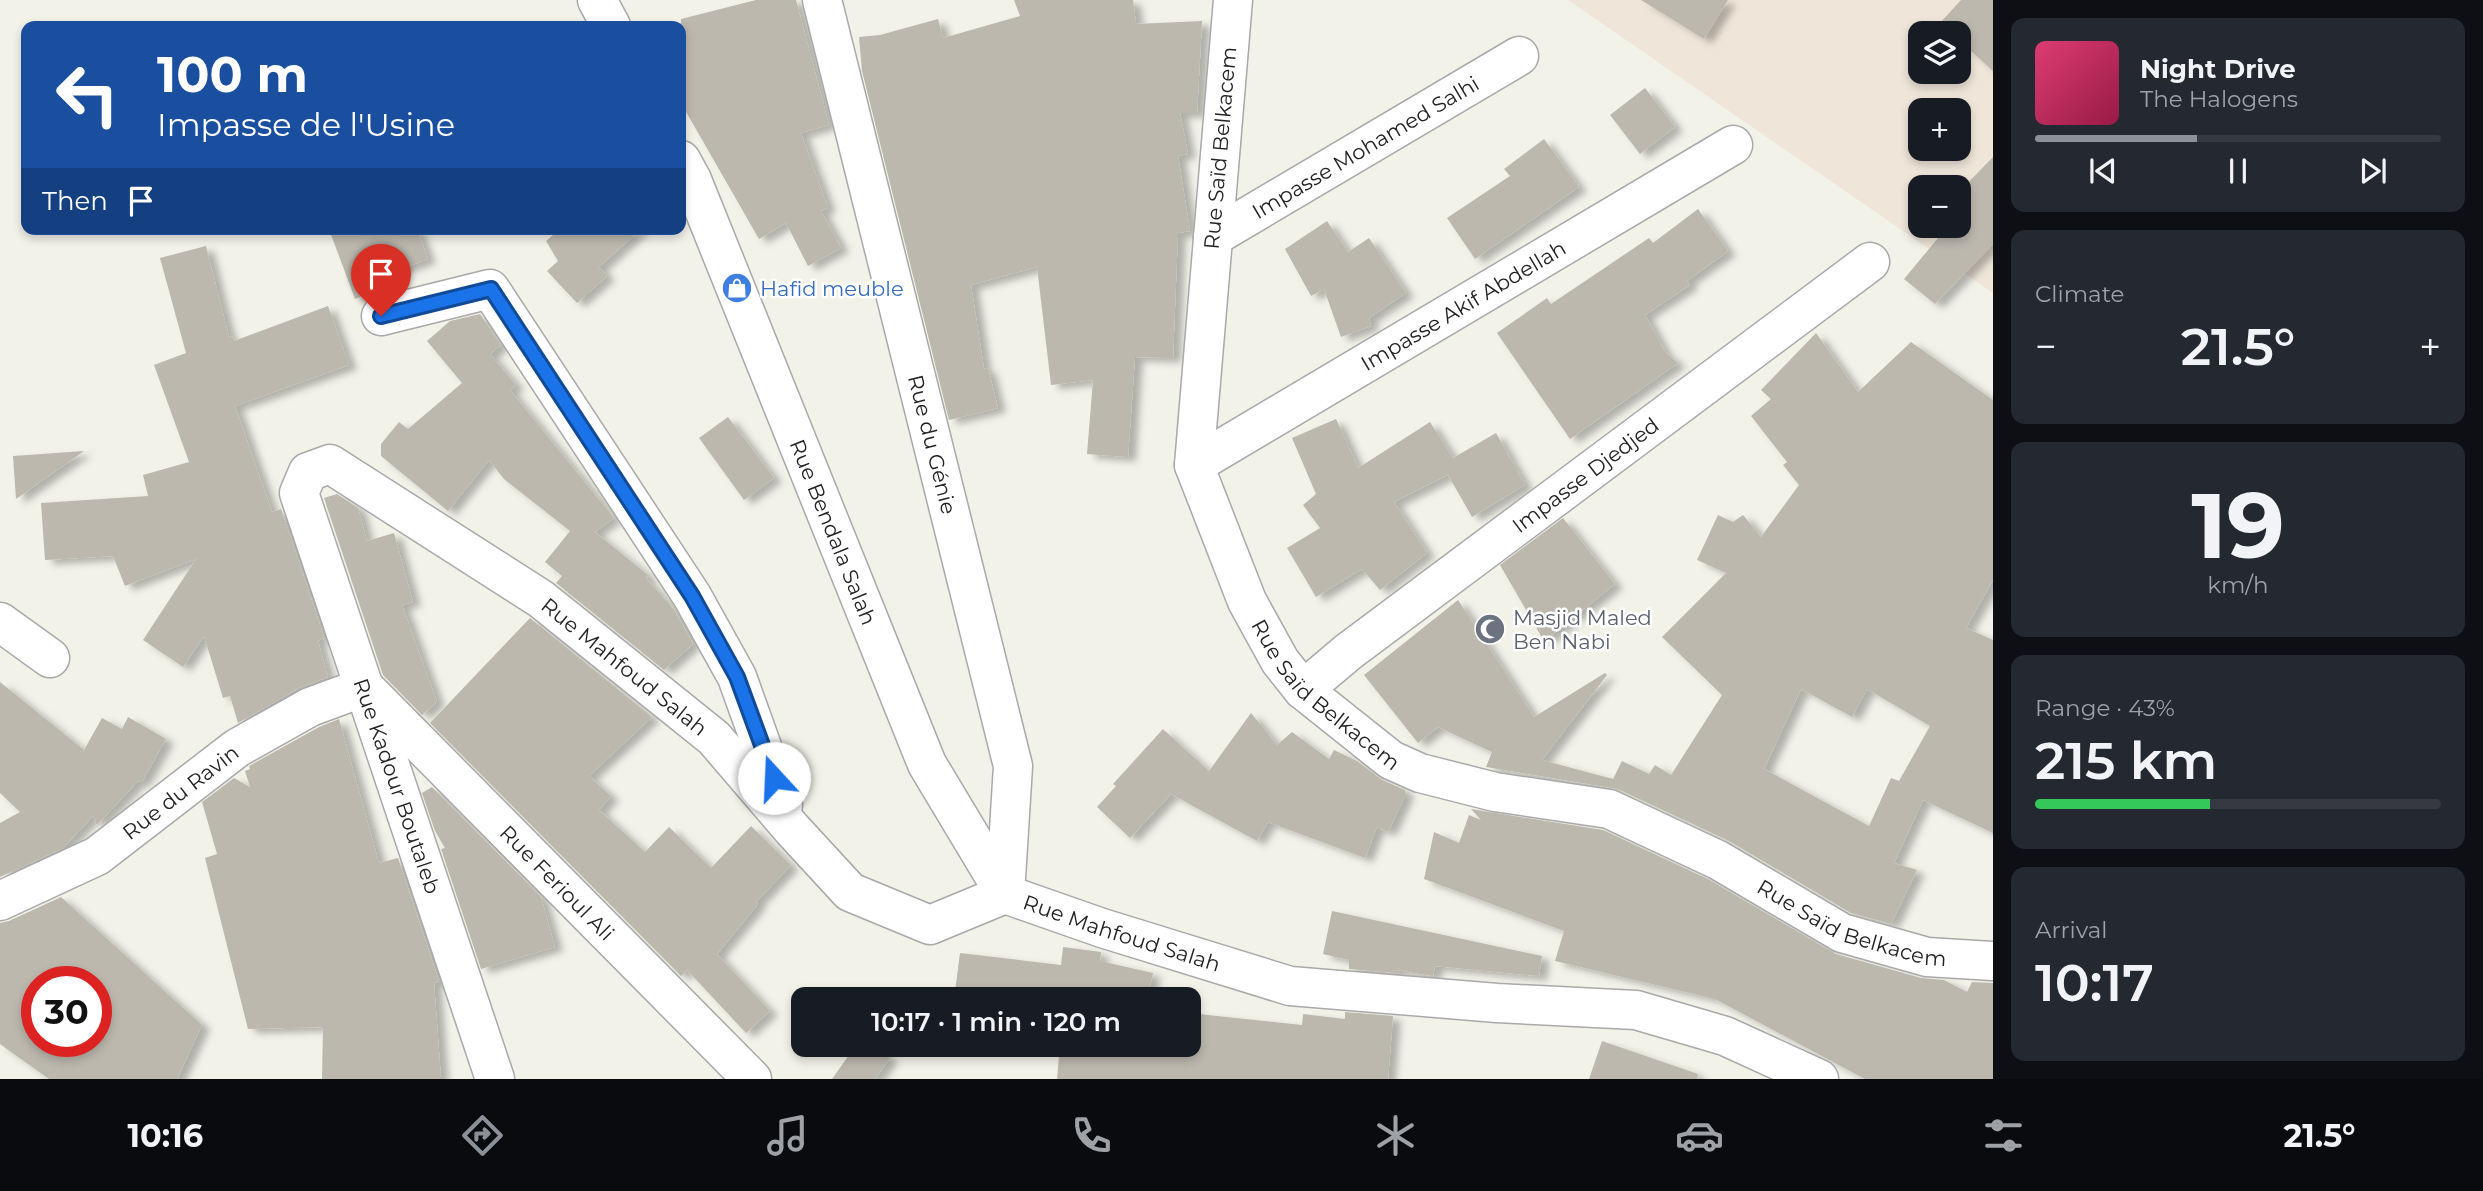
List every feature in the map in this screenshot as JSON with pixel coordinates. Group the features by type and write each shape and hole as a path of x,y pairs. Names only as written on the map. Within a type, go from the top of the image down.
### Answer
{"street":[{"path":"597,0 608,21"},
{"name":"Rue du Génie","path":"822,0 1013,766 1005,894"},
{"name":"Rue Saïd Belkacem","path":"1233,0 1194,465 1247,601 1280,661 1303,690 1391,760 1420,773 1495,792 1609,809 1717,860 1842,933 1927,957 1993,961"},
{"name":"Impasse Mohamed Salhi","path":"1213,237 1519,56"},
{"name":"Impasse Akif Abdellah","path":"1194,465 1733,145"},
{"name":"Rue Bendala Salah","path":"686,169 927,764 1005,894"},
{"name":"Impasse Djedjed","path":"1303,690 1348,652 1870,262"},
{"path":"381,316 491,289 692,596 737,677 792,829"},
{"name":"Rue Mahfoud Salah","path":"299,494 308,472 330,464 541,599 714,738 850,892 930,925 1005,894 1102,928 1290,986 1497,1003 1636,1010 1725,1036 1819,1079"},
{"name":"Rue Kadour Boutaleb","path":"299,494 495,1079"},
{"path":"0,622 50,658"},
{"name":"Rue du Ravin","path":"0,901 97,856 237,748 310,707 364,687"},
{"name":"Rue Ferioul Ali","path":"364,687 752,1079"}],"shaded area":[{"path":"1568,0 1993,0 1993,293 1913,238 1971,238 1971,175 1908,175 1908,234"}],"building":[{"path":"756,0 796,0 829,125 801,133 828,208 821,211 841,248 808,266 786,223 759,239 686,112 686,21 681,19"},
{"path":"1014,0 1133,0 1136,24 1202,21 1197,113 1180,113 1188,154 1178,156 1190,231 1178,233 1173,358 1135,357 1128,457 1087,454 1093,380 1051,385 1037,267 971,285 984,369 988,368 998,408 949,420 862,71 859,37 880,35 938,19 943,38 1020,16"},
{"path":"1641,0 1728,0 1704,39"},
{"path":"1961,0 1993,0 1993,71 1971,51 1971,21 1942,21"},
{"path":"1645,88 1675,127 1640,154 1610,115"},
{"path":"1544,139 1579,187 1475,259 1447,218 1510,176 1504,169"},
{"path":"1993,157 1993,244 1935,304 1904,279 1938,238 1971,238 1971,180"},
{"path":"1698,209 1728,251 1687,281 1690,285 1645,315 1665,352 1678,363 1570,439 1497,333 1547,298 1551,304 1649,238 1653,243"},
{"path":"1327,221 1348,252 1369,238 1406,293 1369,318 1371,326 1341,337 1324,289 1311,296 1285,249"},
{"path":"331,235 419,235 428,259 396,271 401,282 355,299"},
{"path":"553,235 634,235 599,267 607,276 577,303 547,271 558,261 546,241"},
{"path":"206,246 229,337 232,336 234,341 328,306 349,365 235,406 272,512 281,509 327,646 323,638 318,641 328,677 299,688 238,723 230,696 223,698 204,636 183,667 143,640 196,559 125,586 113,556 45,560 41,503 148,496 143,475 189,462 154,365 186,353 160,258"},
{"path":"480,314 501,345 490,354 516,385 510,390 614,518 595,532 648,575 646,578 675,611 693,644 664,670 556,583 562,576 545,562 570,531 504,479 489,460 448,511 381,456 381,444 399,422 408,429 462,383 427,341 450,321"},
{"path":"1816,333 1858,392 1911,342 1993,400 1993,580 1966,628 1993,640 1993,833 1923,800 1894,863 1917,870 1891,924 1851,913 1729,841 1618,789 1486,767 1492,752 1438,727 1418,743 1364,675 1458,600 1534,717 1605,673 1607,675 1542,760 1613,779 1622,761 1649,774 1655,765 1671,775 1722,695 1662,637 1726,573 1697,560 1718,515 1733,522 1743,515 1761,537 1799,485 1783,465 1787,462 1751,416 1771,399 1761,390","holes":["1801,689 1852,717 1867,689 1930,726 1899,781 1891,778 1869,826 1764,769"]},
{"path":"728,417 774,478 744,500 699,438"},
{"path":"1336,419 1358,468 1430,422 1453,458 1496,433 1525,485 1472,517 1448,475 1394,502 1427,553 1380,590 1362,569 1316,597 1287,548 1320,528 1303,505 1316,494 1292,438"},
{"path":"84,451 16,499 13,456"},
{"path":"337,494 358,508 367,541 394,533 413,602 402,605 437,702 422,715 383,675 324,498"},
{"path":"1563,518 1615,584 1544,641 1500,565"},
{"path":"530,618 652,717 589,776 611,796 599,810 645,852 669,827 711,868 751,826 791,865 756,902 758,904 717,954 770,1011 746,1033 687,970 681,976 430,723"},
{"path":"0,682 84,750 102,718 122,729 128,717 166,739 142,782 138,781 97,825 93,816 63,848 0,877 0,823 20,812 0,793"},
{"path":"1251,713 1277,745 1292,732 1329,759 1334,750 1357,761 1382,780 1405,790 1405,796 1388,832 1377,827 1365,858 1268,822 1257,841 1171,794 1130,838 1097,807 1116,786 1113,784 1163,729 1209,771"},
{"path":"339,719 379,863 398,858 439,981 434,983 441,1079 322,1079 323,1027 248,1029 205,858 217,854 202,802 234,778 250,787 245,771 250,769 249,766 319,727"},
{"path":"432,787 541,897 555,947 481,969 441,849 445,848 435,831 422,793"},
{"path":"1471,809 1603,830 1708,879 1836,954 1921,978 1944,980 1967,992 1972,982 1993,983 1993,1079 1865,1079 1715,999 1555,961 1564,931 1424,879 1434,832 1459,843 1469,815 1481,820"},
{"path":"61,897 202,1025 177,1079 49,1079 0,1044 0,923"},
{"path":"1332,911 1542,956 1539,976 1435,966 1433,976 1397,970 1397,973 1349,969 1349,960 1323,954"},
{"path":"1063,947 1101,952 1100,961 1153,973 1150,987 956,987 960,953 1061,965"},
{"path":"1345,1012 1393,1016 1388,1079 1057,1079 1059,1057 1201,1057 1201,1014 1302,1025 1303,1014 1345,1019"},
{"path":"1602,1041 1698,1074 1697,1079 1589,1079"},
{"path":"848,1057 890,1058 875,1079 832,1079"}],"place":[{"name":"Hafid meuble","path":"737,288"},
{"name":"Masjid Maled Ben Nabi","path":"1490,629"}],"route":[{"path":"381,316 491,289 692,596 737,677 774,778"}]}
